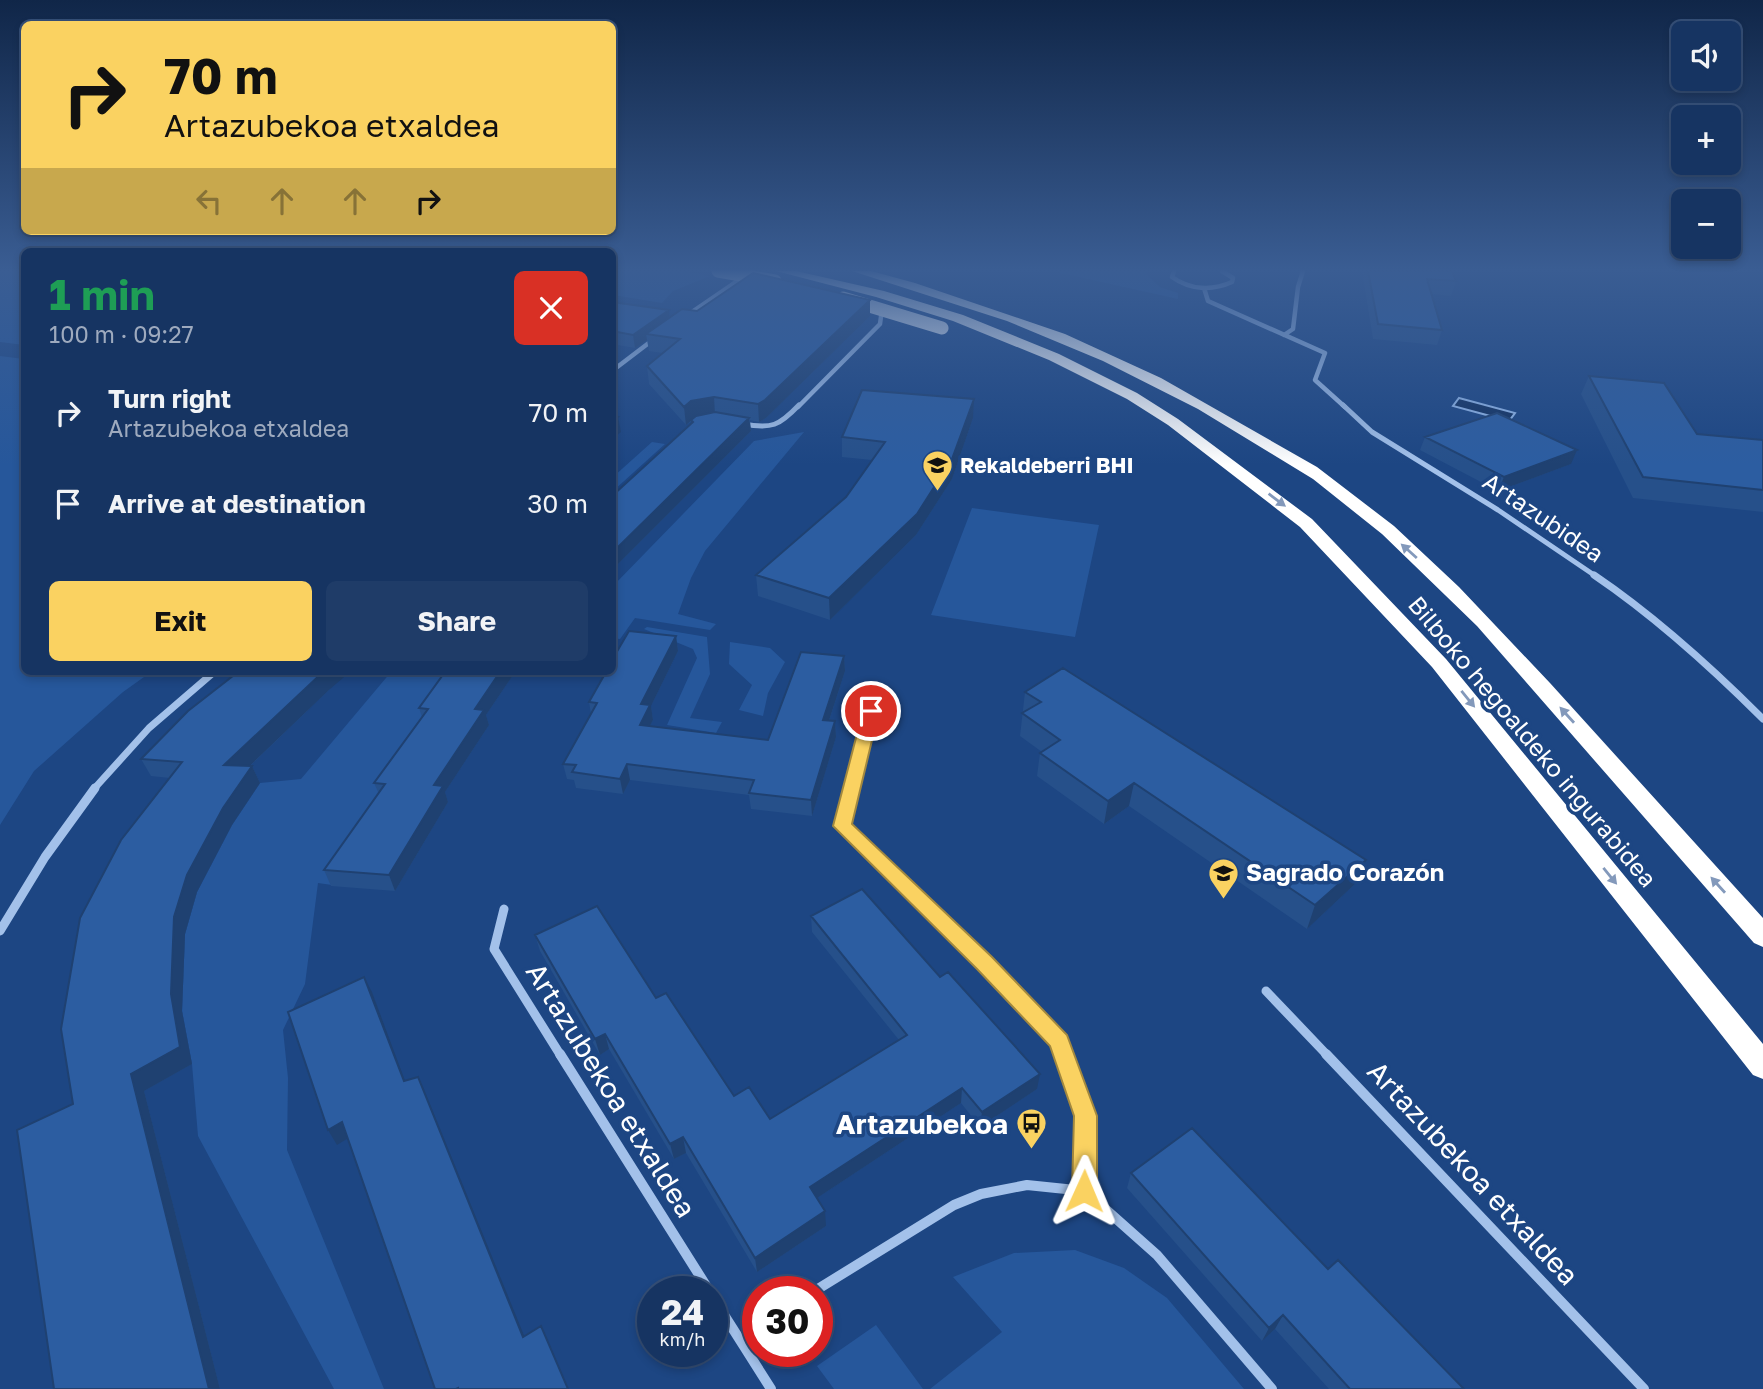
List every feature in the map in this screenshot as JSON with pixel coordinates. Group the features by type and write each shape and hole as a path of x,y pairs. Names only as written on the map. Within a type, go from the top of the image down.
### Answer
{"highway":[{"path":"965,336 1020,355 1071,377 1223,458"},
{"name":"Bilboko hegoaldeko ingurabidea","path":"1003,336 1101,379 1173,422 1306,523 1439,663 1763,1066"},
{"name":"Bilboko hegoaldeko ingurabidea","path":"1061,336 1192,400 1319,475 1377,522 1442,580 1532,676 1763,936"}],"street":[{"path":"616,368 658,336"},
{"path":"740,424 765,428 783,422 868,336"},
{"name":"Artazubidea","path":"1286,336 1325,353 1315,380 1372,432 1498,510 1623,595 1710,666 1763,719"},
{"path":"0,931 34,870 89,793 170,706 210,675"},
{"path":"871,711 842,826 984,963 1059,1041 1085,1116 1084,1191"},
{"name":"Artazubekoa etxaldea","path":"504,909 494,949 700,1276"},
{"name":"Artazubekoa etxaldea","path":"1266,991 1644,1389"},
{"path":"833,1280 954,1205 981,1194 1027,1185 1084,1191 1157,1255 1272,1389"},
{"name":"Artazubekoa etxaldea","path":"728,1321 742,1343"},
{"name":"Artazubekoa etxaldea","path":"757,1367 771,1389"}],"shaded area":[{"path":"0,336 21,336 21,345 0,342"},
{"path":"0,356 21,359 21,675 147,675 123,692 34,771 0,825"},
{"path":"1459,398 1515,413 1509,421 1453,406"},
{"path":"804,432 705,551 691,578 678,614 716,624 710,630 635,618 620,639 616,638 616,583 754,441"},
{"path":"652,442 665,444 616,488 616,474"},
{"path":"972,508 1099,525 1075,637 931,615"},
{"path":"647,627 707,637 710,674 690,718 722,722 716,733 667,725 697,658 693,649 644,629"},
{"path":"730,642 770,648 785,662 768,693 763,716 739,710 752,685 729,664"},
{"path":"388,675 459,675 332,885 318,883 305,984 283,1030 288,1078 287,1150 384,1389 334,1389 198,1136 192,1064 182,1011 185,934 197,892 232,825 260,783 301,779"},
{"path":"1075,1250 1124,1268 1167,1298 1244,1389 930,1389 1002,1332 953,1277 1014,1253"},
{"path":"876,1325 923,1389 834,1389 818,1367 833,1367 833,1355"}],"building":[{"path":"658,336 832,336 758,404 714,397 691,401 684,407 647,366 680,339"},
{"path":"1589,376 1664,383 1697,434 1763,440 1763,490 1643,477"},
{"path":"862,390 974,399 952,459 917,514 829,598 756,575 846,497 885,442 842,437"},
{"path":"715,412 749,418 616,549 616,492 693,422 691,420 696,416"},
{"path":"1497,413 1577,450 1504,477 1425,437"},
{"path":"629,631 676,636 641,704 650,705 640,725 768,740 801,652 844,656 823,720 835,721 811,800 749,793 754,780 627,764 620,779 572,772 576,765 563,764 597,703 589,702 604,675 616,675 616,653"},
{"path":"1063,668 1366,860 1315,905 1134,783 1108,801 1040,753 1060,740 1022,713 1041,702 1025,692"},
{"path":"234,675 320,675 224,765 252,766 223,808 187,875 174,917 171,994 180,1047 131,1074 209,1389 54,1389 17,1130 73,1104 61,1029 80,918 121,840 182,762 141,759 188,711"},
{"path":"443,675 498,675 475,709 484,710 434,785 443,786 389,875 324,870 385,784 374,783 428,709 419,708"},
{"path":"862,889 940,977 948,972 1040,1074 982,1112 962,1088 810,1187 825,1211 755,1258 683,1137 670,1144 605,1034 595,1039 535,935 597,906 656,998 666,993 734,1096 749,1087 770,1119 907,1035 811,916"},
{"path":"364,977 404,1081 418,1077 523,1337 541,1326 568,1389 435,1389 342,1122 328,1130 288,1012"},
{"path":"1192,1128 1328,1269 1338,1260 1464,1389 1350,1389 1283,1315 1269,1328 1131,1173"}],"place":[{"name":"Rekaldeberri BHI","path":"937,493"},
{"name":"Sagrado Corazón","path":"1223,900"},
{"name":"Artazubekoa","path":"1031,1151"}],"route":[{"path":"871,711 842,826 984,963 1059,1041 1085,1116 1084,1191"}]}
